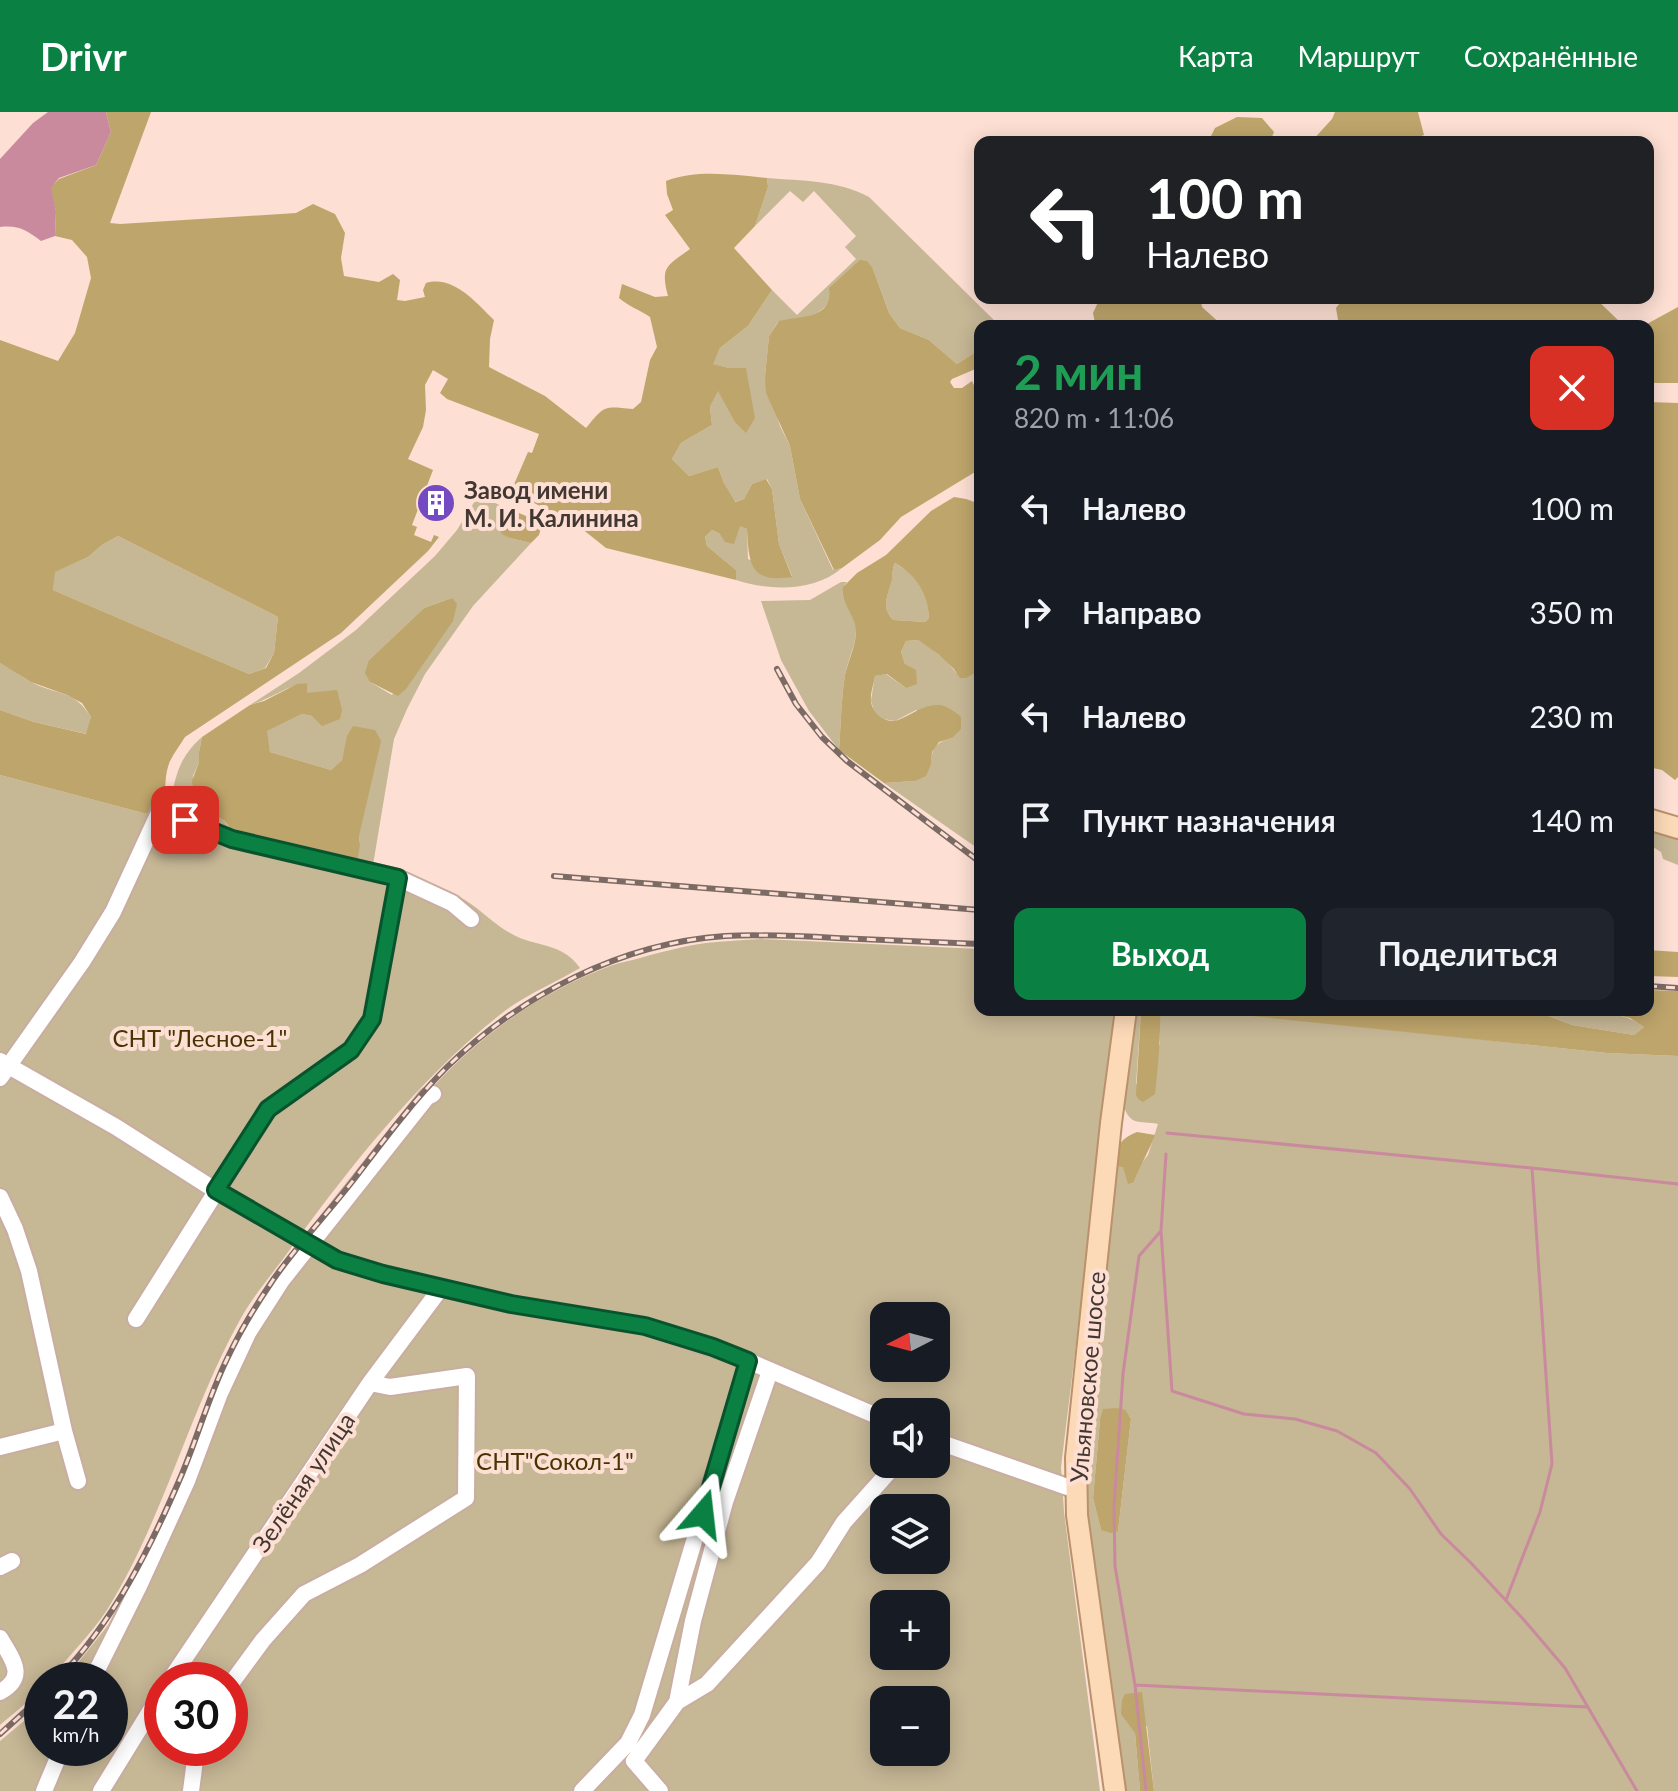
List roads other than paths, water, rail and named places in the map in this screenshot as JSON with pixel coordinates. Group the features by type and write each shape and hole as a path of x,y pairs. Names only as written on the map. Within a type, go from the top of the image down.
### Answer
{"main road":[{"path":"1654,821 1678,828"},
{"name":"Ульяновское шоссе","path":"1115,1791 1077,1515 1076,1458 1125,1016"}],"street":[{"path":"471,919 452,903 398,878 232,839 161,808 113,912 82,962 3,1069 116,1127 216,1190 337,1260 511,1304 645,1326 713,1347 870,1413"},
{"path":"136,1319 268,1109 351,1050 372,1019 398,878"},
{"path":"101,1662 187,1481 232,1364 248,1333 309,1245 427,1097 433,1094"},
{"path":"0,1197 29,1271 78,1481"},
{"name":"Зелёная улица","path":"182,1662 370,1383 441,1288"},
{"path":"582,1791 628,1743 642,1715 748,1361"},
{"path":"677,1702 693,1621 725,1502 770,1371"},
{"path":"247,1662 304,1594 360,1565 466,1498 467,1376 390,1387 370,1383"},
{"path":"0,1447 64,1431"},
{"path":"950,1446 1076,1490"},
{"path":"660,1791 634,1761 677,1702 707,1684 818,1563 844,1522 883,1478"},
{"path":"0,1638 17,1674 13,1683 0,1692"},
{"path":"101,1791 144,1721"},
{"path":"44,1791 54,1766"},
{"path":"191,1791 194,1766"}],"waterway":[{"path":"1167,1133 1678,1184"},
{"path":"1166,1154 1161,1231 1172,1391 1244,1414 1295,1419 1337,1431 1376,1453 1410,1489 1441,1534 1524,1620 1565,1668 1637,1791"},
{"path":"1506,1600 1540,1512 1552,1464 1532,1168"},
{"path":"1146,1791 1135,1685 1115,1566 1114,1507 1123,1374 1139,1256 1161,1231"},
{"path":"1135,1685 1587,1707"}],"railway":[{"path":"777,669 796,704 822,737 847,761 974,857"},
{"path":"554,876 974,910"},
{"path":"73,1662 113,1609 143,1557 182,1474 227,1359 267,1289 411,1107 447,1067 476,1041 507,1017 575,977 648,949 686,941 767,935 974,944"},
{"path":"1654,986 1678,988"},
{"path":"0,1734 24,1712"}],"place":[{"name":"Завод имени М. И. Калинина","path":"436,503"}],"park label":[{"name":"СНТ \"Лесное-1\"","path":"200,1037"},
{"name":"СНТ\"Сокол-1\"","path":"555,1460"}]}
